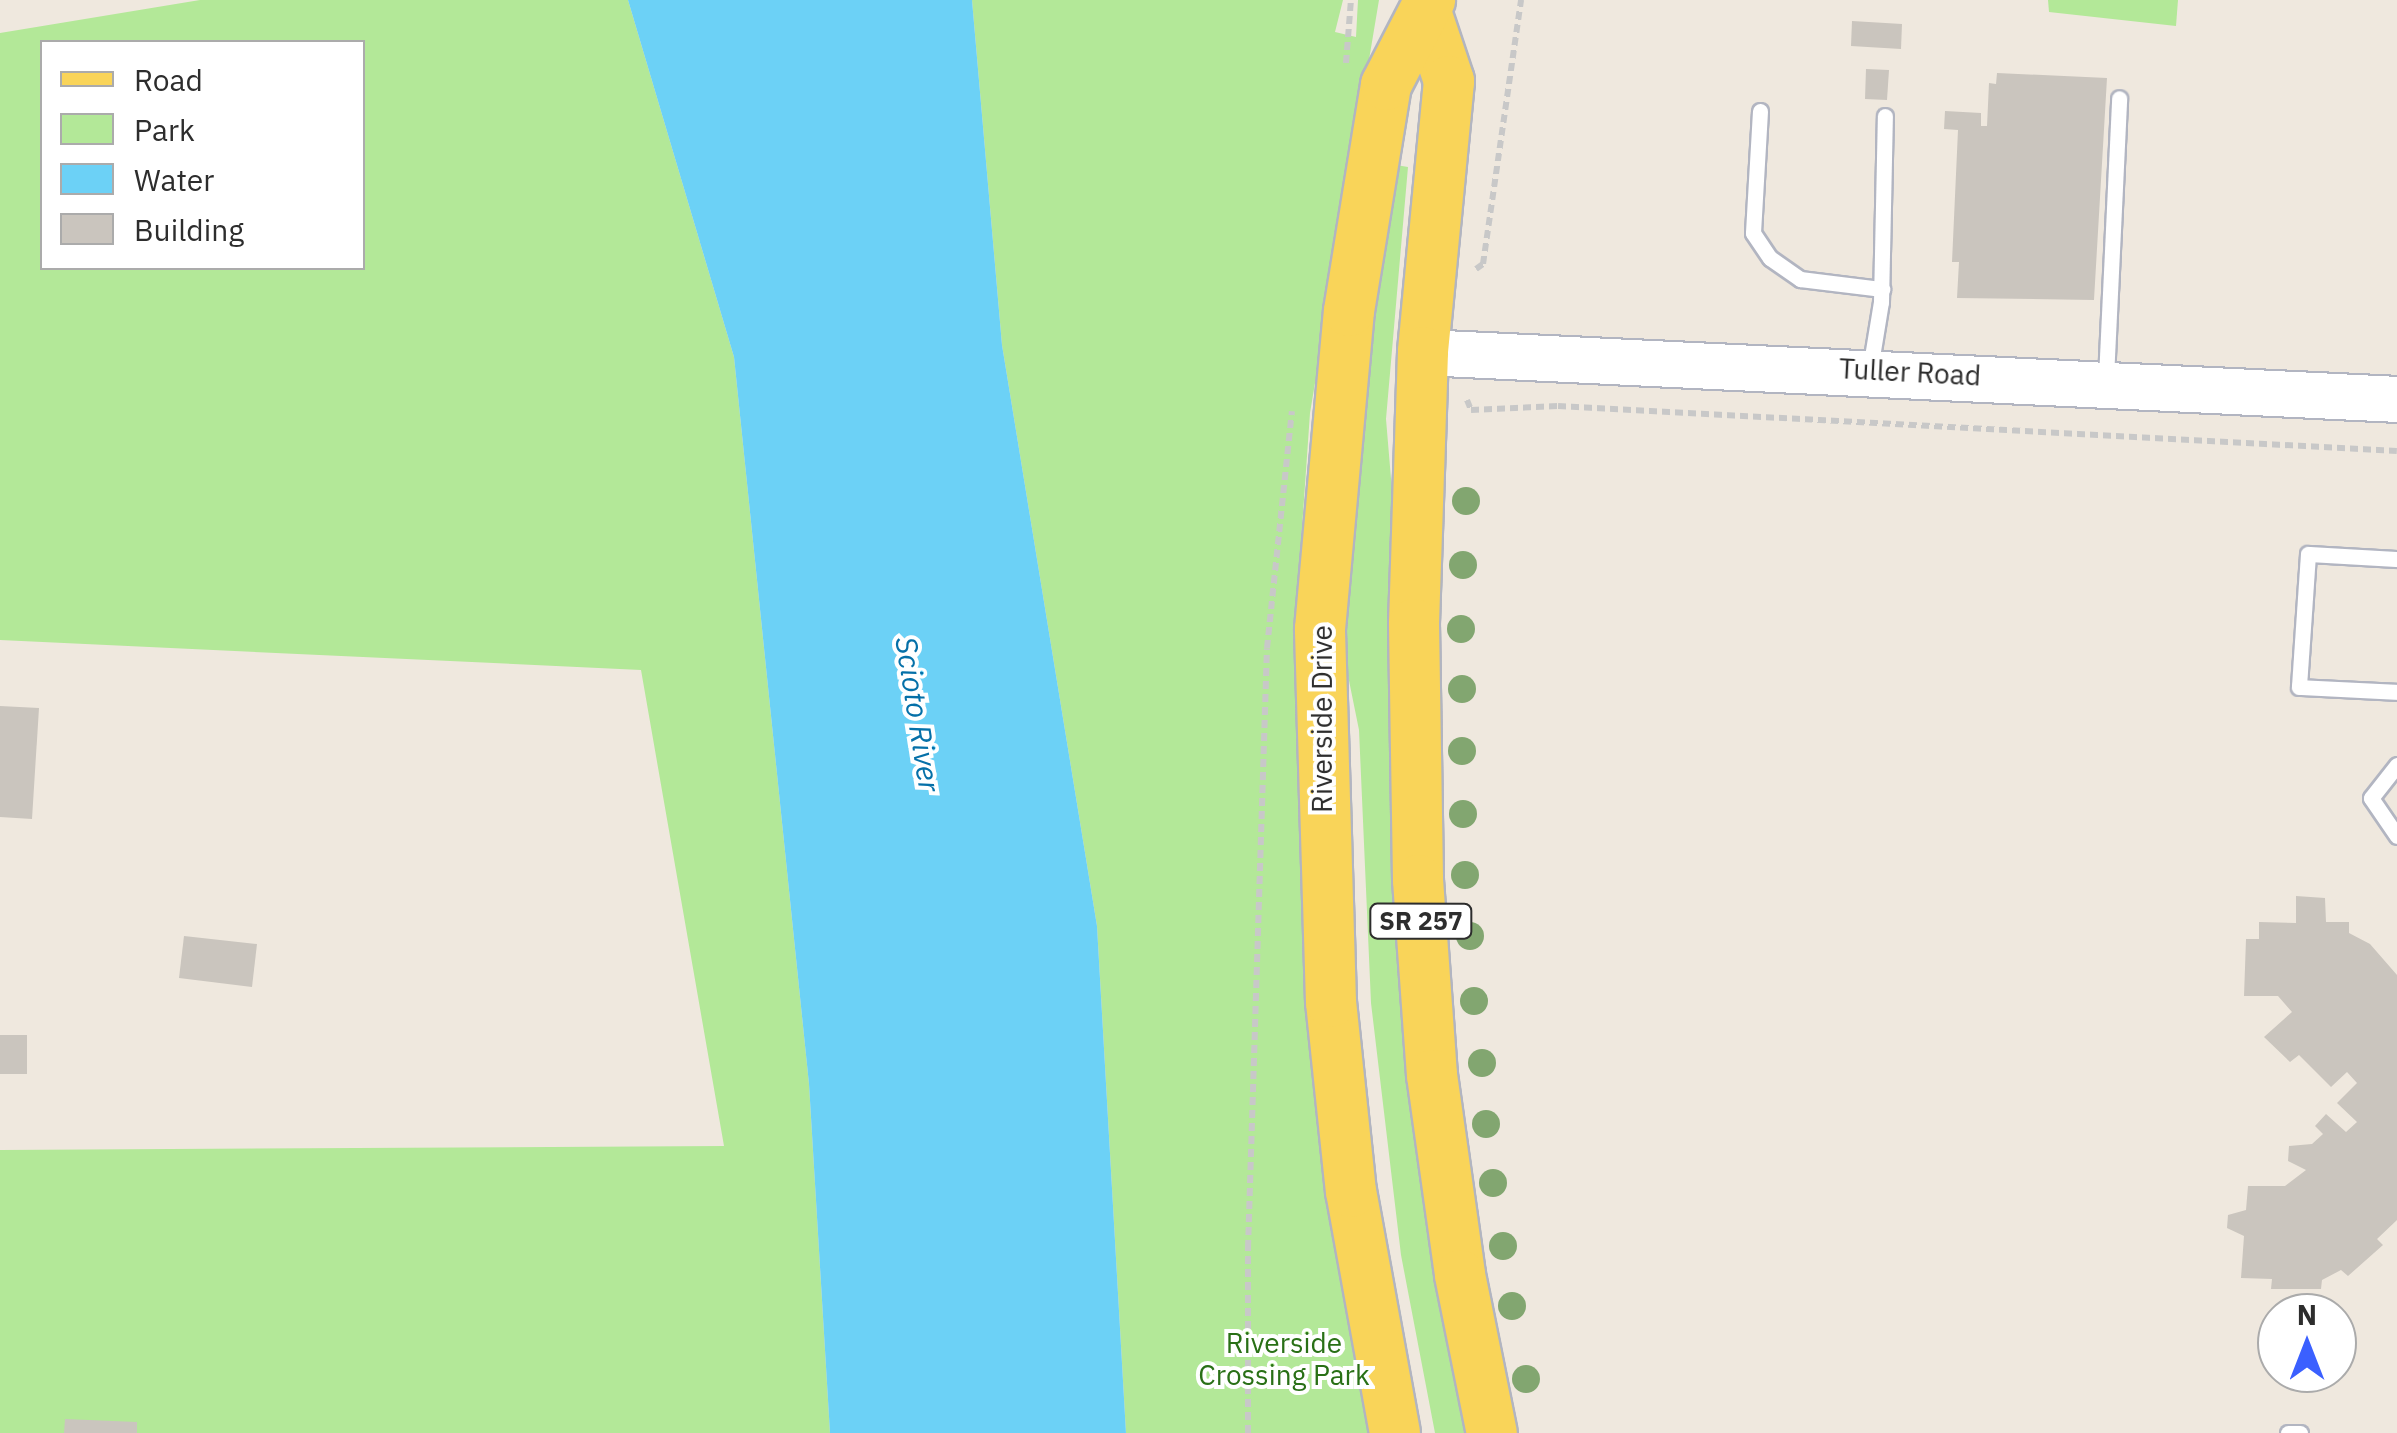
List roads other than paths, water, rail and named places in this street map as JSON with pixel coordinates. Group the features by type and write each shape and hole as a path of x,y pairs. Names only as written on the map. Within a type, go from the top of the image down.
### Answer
{"main road":[{"name":"Riverside Drive","path":"1428,8 1449,80 1423,352 1414,624 1418,880 1432,1075 1460,1276 1492,1433"},
{"name":"Riverside Drive","path":"1395,1433 1352,1192 1330,1002 1320,629 1348,311 1386,85 1428,8"}],"street":[{"name":"Tuller Road","path":"1423,352 1870,369 2397,399"}],"lane":[{"path":"2106,382 2119,98"},
{"path":"1760,111 1753,233 1770,258 1800,279 1882,290"},
{"path":"1870,369 1882,290 1885,116"},
{"path":"2397,559 2308,554 2299,687 2397,692"},
{"path":"2397,765 2372,798 2397,836"},
{"path":"2288,1433 2300,1433"}],"water":[{"name":"Scioto River","path":"628,0 972,0 1002,345 1097,926 1126,1433 830,1433 809,1084 734,357"}],"park label":[{"name":"Riverside Crossing Park","path":"1284,1359"}]}
